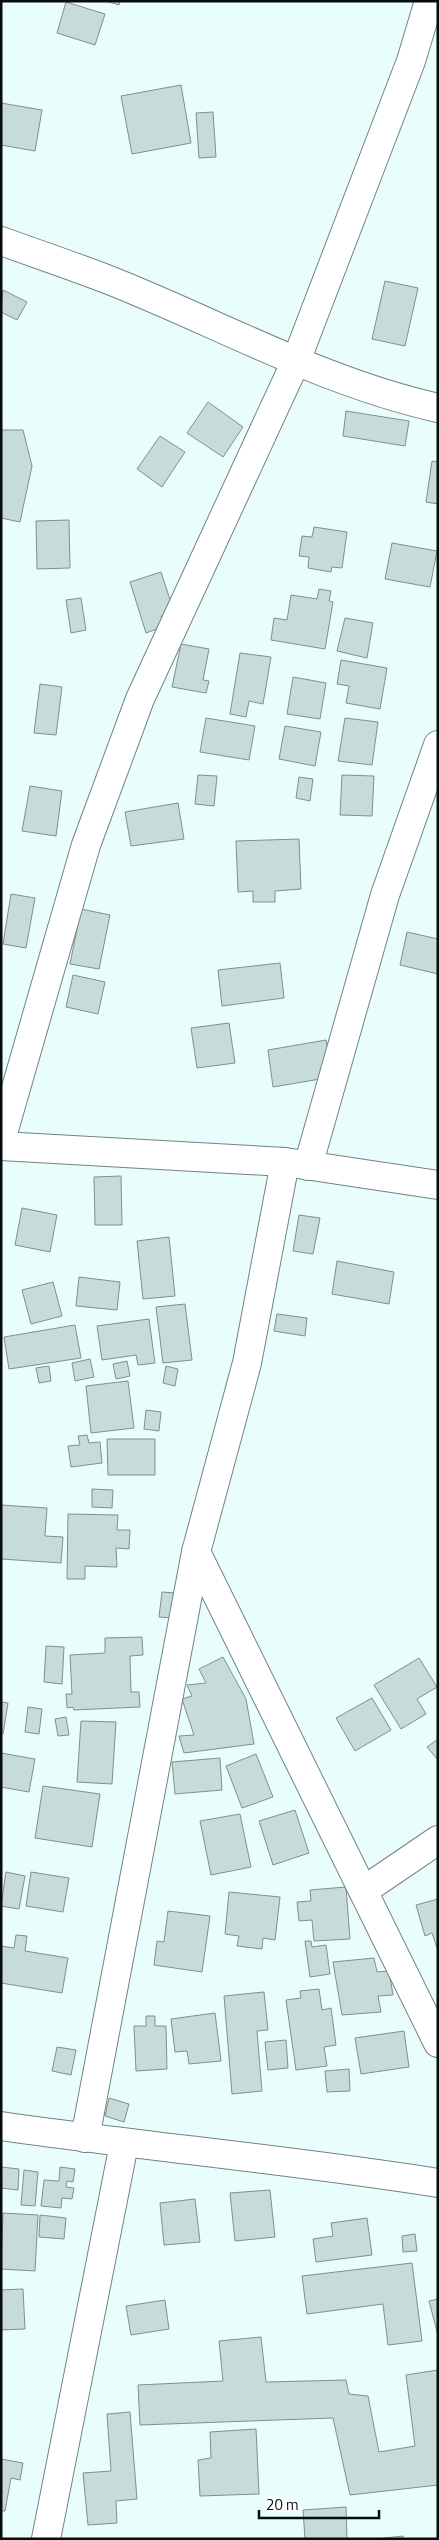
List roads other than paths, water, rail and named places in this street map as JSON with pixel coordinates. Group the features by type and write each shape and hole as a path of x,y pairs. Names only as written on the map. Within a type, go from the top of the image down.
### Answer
{"street":[{"path":"1,1140 86,845 140,699 296,362 411,61 428,1"},
{"path":"1,241 109,280 296,362 406,401 438,408"},
{"path":"85,2138 196,1552 247,1362 296,1164 385,895 438,745"},
{"path":"1,1146 296,1164 438,1185"},
{"path":"196,1552 438,2043"},
{"path":"363,1892 438,1840"},
{"path":"1,2126 124,2144 313,2163 438,2182"},
{"path":"46,2539 124,2144"}]}
